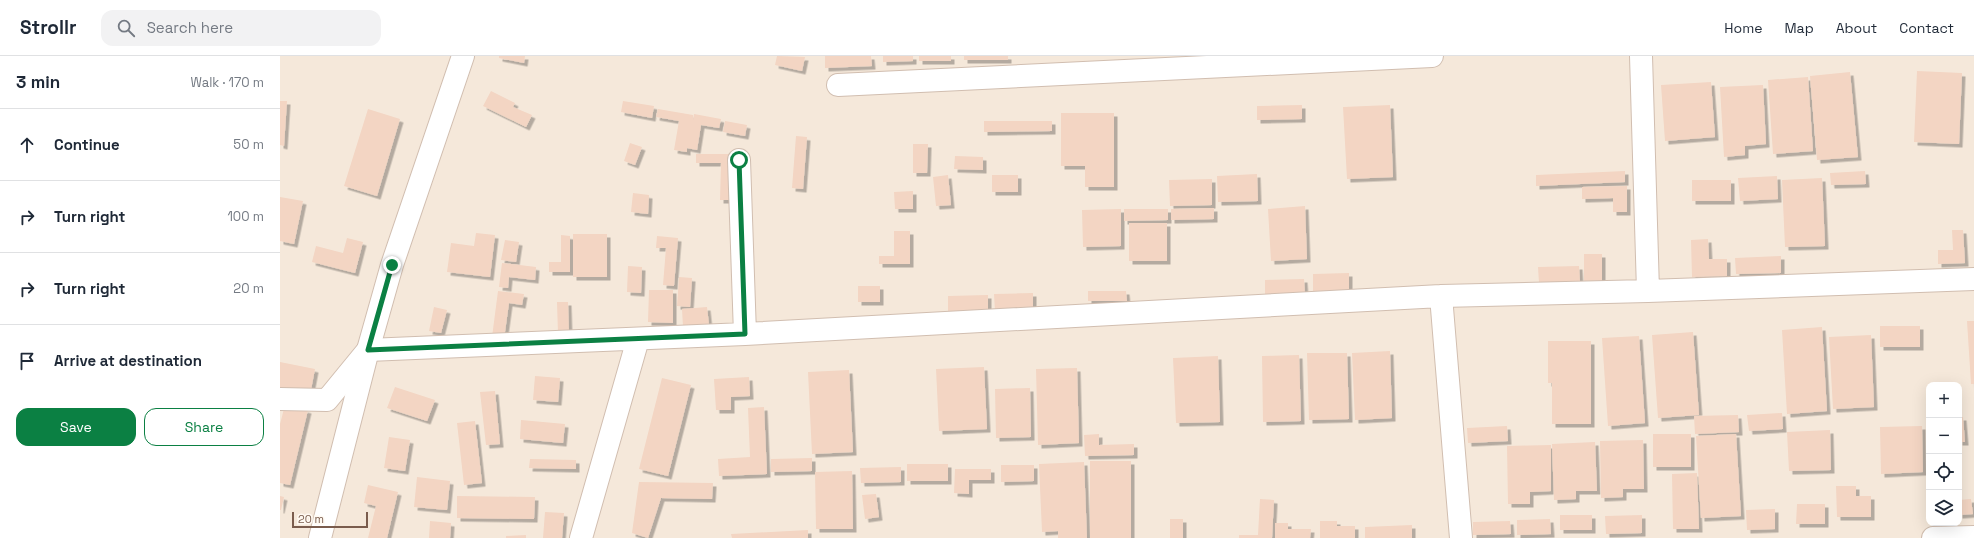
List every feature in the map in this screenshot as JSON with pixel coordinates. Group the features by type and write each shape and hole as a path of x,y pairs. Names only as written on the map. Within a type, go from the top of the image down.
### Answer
{"street":[{"path":"320,538 368,350 392,265 463,56"},
{"path":"838,85 1125,63 1432,56"},
{"path":"1641,56 1648,291"},
{"path":"739,160 745,334"},
{"path":"280,399 327,400 368,350 745,334 1441,296 1648,291 1974,279"},
{"path":"1441,296 1461,538"},
{"path":"581,538 638,339"},
{"path":"1934,538 1974,537"}],"shaded area":[{"path":"280,56 1974,56 1974,538 280,538"}],"building":[{"path":"499,56 525,56 524,63 499,58"},
{"path":"777,56 805,57 802,71 775,65"},
{"path":"825,56 871,56 872,66 825,68"},
{"path":"883,56 913,56 913,61 883,62"},
{"path":"919,56 951,56 951,61 919,61"},
{"path":"964,56 1008,56 1008,60 964,60"},
{"path":"1917,71 1962,73 1959,144 1914,142"},
{"path":"1850,72 1858,157 1817,160 1810,76"},
{"path":"1808,77 1813,151 1773,154 1768,80"},
{"path":"1711,82 1715,137 1665,141 1661,85"},
{"path":"1763,85 1766,144 1745,146 1745,155 1724,157 1720,87"},
{"path":"491,91 515,103 513,107 532,115 526,127 483,106"},
{"path":"280,101 287,101 284,146 280,145"},
{"path":"623,101 654,106 652,118 621,112"},
{"path":"1302,105 1302,119 1257,120 1257,106"},
{"path":"1390,105 1393,177 1347,179 1343,107"},
{"path":"368,109 400,119 377,196 344,186"},
{"path":"658,109 693,115 693,120 694,114 721,119 719,128 701,125 697,150 687,148 687,152 674,150 679,121 656,117"},
{"path":"1061,113 1114,113 1114,187 1085,187 1085,166 1061,166"},
{"path":"725,121 747,125 745,136 723,132"},
{"path":"984,121 1052,121 1052,131 984,132"},
{"path":"796,136 807,137 803,189 792,188"},
{"path":"630,143 642,147 635,165 624,161"},
{"path":"913,144 928,144 927,173 913,173"},
{"path":"696,154 731,154 730,200 720,200 721,163 696,163"},
{"path":"955,156 983,157 983,170 954,169"},
{"path":"1625,171 1625,182 1536,186 1536,175"},
{"path":"1865,171 1866,184 1831,185 1830,173"},
{"path":"1257,174 1258,201 1218,202 1217,176"},
{"path":"948,175 951,205 936,206 933,177"},
{"path":"992,175 1018,175 1018,192 992,192"},
{"path":"1777,176 1778,199 1740,201 1738,178"},
{"path":"1822,178 1825,246 1785,247 1782,180"},
{"path":"1212,179 1212,205 1170,206 1169,180"},
{"path":"1692,180 1731,180 1731,201 1692,201"},
{"path":"1627,186 1627,212 1613,212 1613,198 1582,199 1582,187"},
{"path":"913,191 913,209 895,209 894,192"},
{"path":"633,193 649,195 648,214 631,212"},
{"path":"280,197 303,201 294,244 280,241"},
{"path":"1305,206 1307,259 1271,261 1268,209"},
{"path":"1214,208 1214,219 1171,220 1171,209"},
{"path":"1121,209 1121,246 1083,247 1082,210"},
{"path":"1124,209 1168,209 1168,220 1124,221"},
{"path":"1129,223 1167,223 1167,261 1129,261"},
{"path":"1952,230 1963,230 1965,263 1938,264 1938,250 1953,250"},
{"path":"894,231 910,231 910,264 879,264 879,256 894,256"},
{"path":"476,233 495,235 490,277 447,272 451,243 474,246"},
{"path":"573,234 607,234 607,277 573,277"},
{"path":"561,235 570,236 570,272 549,272 549,262 561,262"},
{"path":"657,236 678,238 674,286 663,285 666,248 656,248"},
{"path":"347,238 363,242 355,273 312,262 316,246 343,253"},
{"path":"1708,239 1709,259 1727,259 1727,276 1692,277 1691,240"},
{"path":"505,240 519,242 516,262 501,260"},
{"path":"1584,254 1602,254 1602,281 1584,281"},
{"path":"1781,256 1781,273 1736,274 1735,258"},
{"path":"502,263 536,267 535,280 509,277 508,288 499,287"},
{"path":"628,266 642,267 641,293 627,292"},
{"path":"1579,266 1580,282 1539,283 1538,267"},
{"path":"1349,273 1349,296 1313,296 1313,274"},
{"path":"679,277 692,278 690,307 677,306"},
{"path":"1304,279 1305,294 1265,296 1265,280"},
{"path":"858,286 880,286 880,302 858,302"},
{"path":"649,290 673,290 673,323 648,322"},
{"path":"498,291 524,294 522,305 509,303 504,339 492,337"},
{"path":"1088,291 1126,291 1127,301 1088,301"},
{"path":"1033,293 1033,310 995,311 994,294"},
{"path":"988,295 988,310 948,312 948,296"},
{"path":"557,302 568,302 569,334 558,334"},
{"path":"434,307 447,310 441,333 429,331"},
{"path":"707,307 709,325 683,327 682,309"},
{"path":"1967,321 1974,321 1974,384 1971,384"},
{"path":"1880,326 1920,326 1920,347 1880,347"},
{"path":"1822,327 1827,411 1787,414 1782,330"},
{"path":"1693,332 1699,415 1658,418 1652,335"},
{"path":"1871,335 1874,407 1833,409 1829,337"},
{"path":"1639,336 1645,423 1608,426 1602,338"},
{"path":"1548,341 1591,341 1591,424 1552,424 1552,383 1548,383"},
{"path":"1390,351 1392,418 1355,420 1352,353"},
{"path":"1307,353 1347,353 1349,419 1309,420"},
{"path":"1299,355 1301,421 1263,422 1262,356"},
{"path":"1218,356 1220,422 1176,423 1173,358"},
{"path":"280,362 315,369 310,395 280,389"},
{"path":"984,367 987,429 939,431 936,369"},
{"path":"1077,368 1079,443 1038,445 1036,369"},
{"path":"849,370 853,452 812,454 808,372"},
{"path":"535,376 560,378 558,402 533,400"},
{"path":"749,377 750,396 731,397 731,410 716,410 714,379"},
{"path":"662,378 691,385 668,476 639,469"},
{"path":"395,387 435,400 427,421 387,408"},
{"path":"1030,388 1031,437 996,438 995,389"},
{"path":"495,391 500,444 486,445 480,392"},
{"path":"285,405 308,410 290,485 280,483 280,424"},
{"path":"764,407 767,474 719,476 718,459 750,457 748,408"},
{"path":"1782,413 1783,429 1749,431 1747,415"},
{"path":"1738,415 1739,432 1695,434 1694,416"},
{"path":"1962,417 1963,417 1965,442 1962,442"},
{"path":"521,420 565,424 563,443 520,439"},
{"path":"475,421 482,483 464,485 457,423"},
{"path":"1507,426 1508,441 1468,443 1467,428"},
{"path":"1922,426 1923,472 1881,474 1880,427"},
{"path":"1830,430 1831,470 1789,471 1787,432"},
{"path":"1099,434 1099,445 1134,444 1134,455 1085,456 1084,435"},
{"path":"1653,434 1691,434 1691,467 1653,467"},
{"path":"1736,434 1741,516 1701,518 1696,436"},
{"path":"389,437 410,440 405,471 384,468"},
{"path":"1643,440 1644,489 1623,489 1623,497 1601,498 1600,441"},
{"path":"1595,442 1597,491 1576,491 1576,499 1554,500 1552,444"},
{"path":"1551,445 1551,491 1530,492 1530,504 1508,504 1507,446"},
{"path":"812,458 812,471 771,472 771,459"},
{"path":"530,459 576,460 576,469 529,468"},
{"path":"1090,461 1131,461 1131,538 1090,538"},
{"path":"1084,462 1087,538 1058,538 1058,531 1042,532 1039,464"},
{"path":"907,464 948,464 948,481 907,481"},
{"path":"1001,465 1034,465 1034,481 1001,482"},
{"path":"901,467 901,482 861,483 860,468"},
{"path":"955,469 991,469 991,480 969,480 969,494 954,493"},
{"path":"852,471 853,529 816,529 815,472"},
{"path":"1697,473 1699,529 1673,529 1672,474"},
{"path":"417,477 450,481 447,510 414,507"},
{"path":"639,482 713,483 712,499 661,498 648,538 632,533"},
{"path":"368,485 398,492 387,538 368,538 376,506 364,503"},
{"path":"1836,486 1856,486 1856,496 1871,496 1871,517 1837,517"},
{"path":"876,494 879,517 865,519 862,495"},
{"path":"280,496 284,497 281,510 280,510"},
{"path":"457,496 535,497 534,519 457,518"},
{"path":"1260,499 1274,500 1272,538 1239,538 1239,535 1258,535"},
{"path":"1971,499 1973,514 1962,515 1962,500"},
{"path":"1797,504 1825,504 1825,524 1796,524"},
{"path":"1775,509 1775,529 1747,530 1746,510"},
{"path":"545,512 564,513 562,538 543,538"},
{"path":"1560,515 1592,515 1592,530 1560,530"},
{"path":"1642,515 1642,533 1606,534 1605,516"},
{"path":"1170,519 1183,519 1183,538 1170,538"},
{"path":"1550,519 1551,534 1517,535 1517,520"},
{"path":"430,521 451,523 450,538 429,538"},
{"path":"1320,521 1337,521 1337,526 1355,526 1355,538 1320,538"},
{"path":"1510,521 1511,534 1473,535 1473,522"},
{"path":"1275,523 1288,523 1288,529 1311,529 1310,538 1275,538"},
{"path":"1412,525 1412,538 1365,538 1365,527"},
{"path":"808,530 808,538 732,538 731,534"},
{"path":"526,535 526,538 506,538 506,536"}],"route":[{"path":"392,265 368,350 745,334 739,160"}]}
